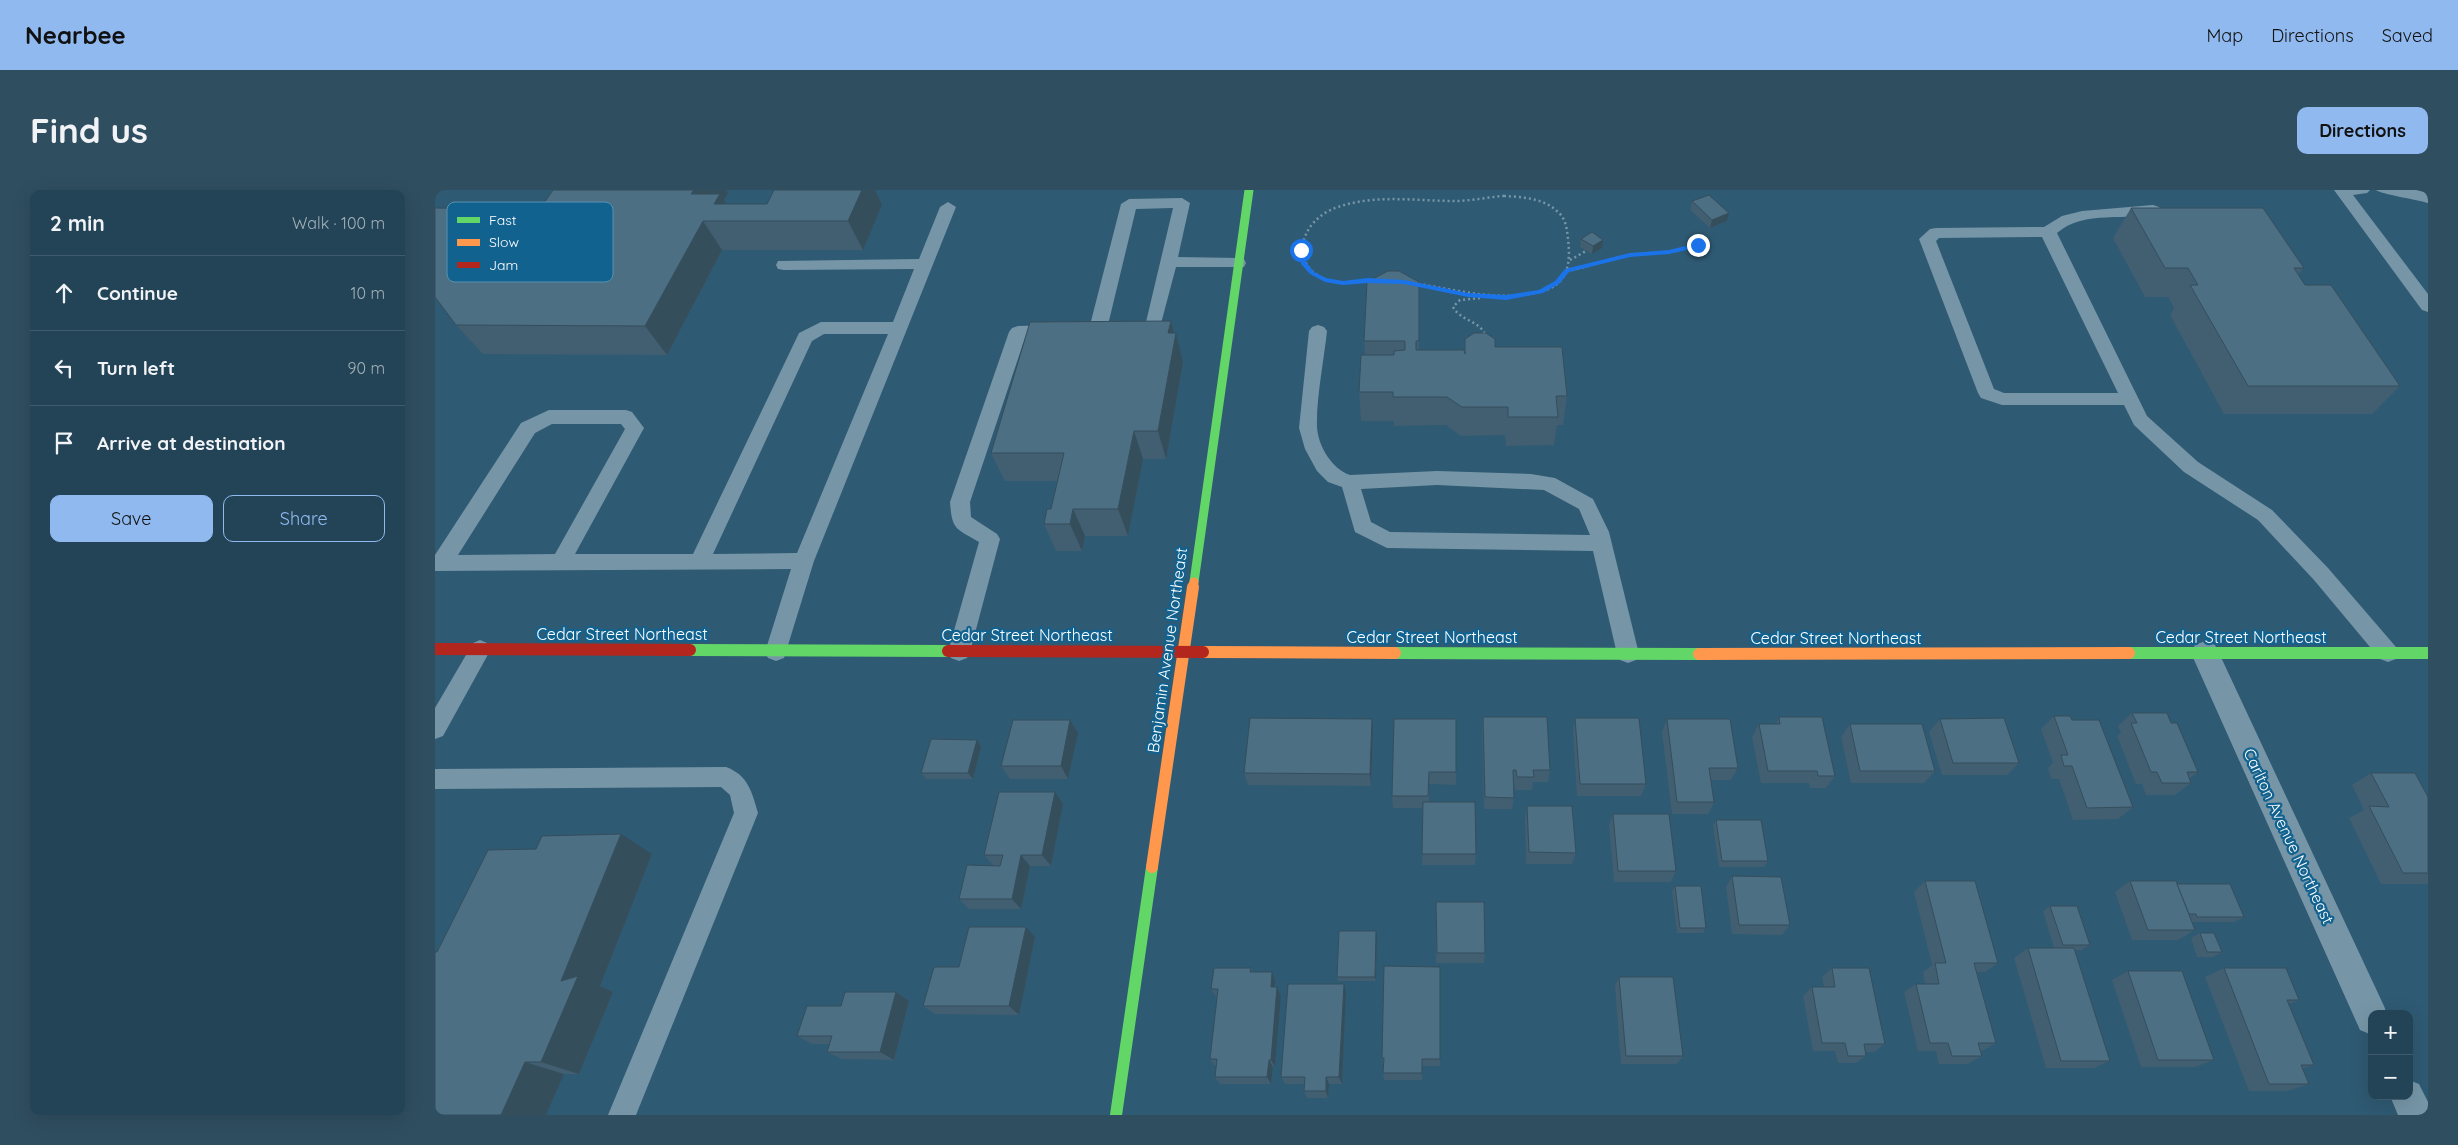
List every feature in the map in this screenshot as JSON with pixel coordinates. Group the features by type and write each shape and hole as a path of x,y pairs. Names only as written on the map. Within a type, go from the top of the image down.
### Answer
{"street":[{"name":"Benjamin Avenue Northeast","path":"1116,1115 1249,190"},
{"name":"Cedar Street Northeast","path":"435,649 776,652 1628,654 2428,653"},
{"name":"Carlton Avenue Northeast","path":"2205,653 2368,1010"},
{"path":"2409,1100 2416,1115"}],"lane":[{"path":"2362,190 2343,190 2428,306"},
{"path":"2383,190 2406,192 2428,198"},
{"path":"959,652 990,539 961,521 960,502 1018,332 1083,330 1153,327 1182,204 1129,204 1083,330"},
{"path":"776,652 804,561 948,207"},
{"path":"2129,399 2002,399 1987,393 1927,239 1936,233 2048,232 2053,226 2064,221 2113,212 2153,210"},
{"path":"2048,232 2140,420 2191,467 2265,515 2321,574 2388,653"},
{"path":"1169,262 1238,263"},
{"path":"784,264 924,264"},
{"path":"699,562 805,337 821,328 899,328"},
{"path":"1318,331 1309,428 1314,449 1324,466 1335,477 1350,482 1437,478 1548,483 1586,504 1599,532 1628,654"},
{"path":"439,563 528,428 549,417 626,417 635,428 561,562"},
{"path":"1350,482 1361,527 1387,540 1602,544"},
{"path":"439,563 804,561"},
{"path":"435,729 480,650"},
{"path":"435,778 726,777 740,789 746,813 622,1115"}],"path":[{"path":"1479,341 1483,334 1483,329 1456,313 1453,307 1461,300 1532,295 1551,287 1563,278 1567,271 1571,245 1565,221 1554,207 1531,199 1504,196 1457,201 1408,198 1341,205 1325,211 1314,220 1301,250 1303,263 1312,273 1325,280 1343,283 1368,280 1404,282 1485,297"},
{"path":"1567,271 1630,255 1683,250 1698,245 1706,239"},
{"path":"1570,260 1586,251"}],"building":[{"path":"553,190 694,190 691,194 720,194 714,204 767,204 774,190 862,190 848,221 703,221 645,326 456,325 435,297 435,208 447,208 447,282 613,282 613,202 545,202"},
{"path":"1709,195 1729,213 1712,220 1692,201"},
{"path":"2131,208 2263,208 2304,268 2294,268 2305,285 2331,285 2400,386 2248,386 2190,285 2198,285 2188,268 2165,268"},
{"path":"1592,232 1603,240 1593,246 1581,239"},
{"path":"1388,271 1399,271 1419,282 1419,341 1416,341 1416,350 1464,350 1465,354 1465,339 1474,333 1486,333 1495,339 1495,347 1562,347 1567,396 1556,396 1558,417 1508,417 1508,407 1462,407 1447,397 1393,397 1393,392 1359,392 1361,355 1394,355 1394,351 1405,350 1405,341 1364,341 1367,282"},
{"path":"1171,321 1168,333 1176,333 1158,431 1134,431 1118,509 1073,509 1070,524 1044,524 1047,509 1051,509 1064,453 991,453 1030,322"},
{"path":"2132,713 2167,713 2171,723 2177,723 2198,772 2187,772 2191,783 2162,783 2157,772 2151,772 2131,723 2137,723"},
{"path":"2054,716 2070,716 2072,720 2099,720 2133,807 2087,808 2072,766 2064,766 2061,755 2068,755"},
{"path":"1483,717 1547,717 1550,770 1533,770 1534,777 1517,777 1516,770 1513,770 1514,798 1485,797"},
{"path":"1779,717 1822,717 1835,776 1818,776 1817,771 1768,771 1759,724 1780,724"},
{"path":"1250,718 1372,719 1370,774 1244,773"},
{"path":"1575,718 1639,718 1646,784 1580,784"},
{"path":"2004,718 2019,763 1953,763 1940,719"},
{"path":"1394,719 1456,719 1456,772 1429,772 1428,796 1392,796"},
{"path":"1667,719 1730,719 1738,768 1709,768 1714,802 1677,802"},
{"path":"1013,720 1070,720 1061,766 1001,766"},
{"path":"1850,724 1922,724 1935,771 1860,771"},
{"path":"931,739 977,740 968,773 921,773"},
{"path":"2371,773 2415,773 2428,797 2428,873 2403,873 2369,806 2389,807"},
{"path":"999,792 1055,792 1042,855 1021,855 1012,899 959,899 967,865 1000,866 1003,855 984,855"},
{"path":"1423,802 1475,802 1476,854 1422,854"},
{"path":"1527,806 1572,806 1576,853 1529,852"},
{"path":"1613,814 1669,814 1676,871 1618,871"},
{"path":"1716,820 1761,820 1768,861 1722,861"},
{"path":"621,834 561,981 578,976 541,1062 525,1062 501,1115 435,1115 435,952 437,952 488,850 536,849 542,836"},
{"path":"1732,876 1781,877 1790,925 1739,925"},
{"path":"1925,881 1975,881 1998,963 1974,963 1996,1043 1978,1043 1982,1056 1952,1056 1948,1043 1930,1043 1916,984 1939,984 1935,963 1946,963"},
{"path":"2130,881 2176,881 2195,930 2148,930"},
{"path":"2177,884 2230,884 2244,917 2197,917 2196,914 2189,914"},
{"path":"1675,886 1701,886 1706,928 1680,928"},
{"path":"1436,902 1484,902 1485,953 1437,953"},
{"path":"2050,906 2077,906 2090,945 2063,945"},
{"path":"969,927 1026,927 1009,1006 923,1006 934,967 959,967"},
{"path":"1339,931 1376,931 1375,977 1337,977"},
{"path":"2200,933 2214,933 2222,952 2207,952"},
{"path":"2028,948 2074,948 2110,1061 2061,1061"},
{"path":"1384,966 1440,967 1440,1059 1422,1059 1422,1073 1383,1073"},
{"path":"1214,968 1251,968 1250,972 1272,972 1271,987 1277,987 1271,1060 1269,1060 1267,1077 1215,1077 1217,1059 1210,1059 1218,989 1211,989"},
{"path":"1832,968 1869,968 1885,1044 1864,1044 1866,1056 1848,1056 1845,1043 1822,1043 1812,987 1835,987"},
{"path":"2224,968 2286,968 2299,1000 2287,1000 2314,1065 2301,1065 2309,1084 2269,1084"},
{"path":"2128,971 2182,971 2214,1060 2158,1060"},
{"path":"1619,977 1673,977 1683,1056 1626,1056"},
{"path":"1288,984 1344,984 1339,1077 1326,1077 1326,1091 1304,1091 1305,1077 1281,1077"},
{"path":"845,992 896,992 880,1052 827,1052 832,1036 797,1036 807,1006 841,1006"}],"traffic: fast":[{"path":"1194,582 1249,190"},
{"path":"690,650 948,651"},
{"path":"1395,653 1699,654"},
{"path":"2129,653 2428,653"},
{"path":"1116,1115 1152,867"}],"traffic: slow":[{"path":"1152,867 1194,582"},
{"path":"1203,652 1395,653"},
{"path":"1699,654 2129,653"}],"traffic: jam":[{"path":"435,649 690,650"},
{"path":"948,651 1203,652"}],"route":[{"path":"1301,250 1303,263 1312,273 1333,282 1343,283 1368,280 1404,282 1468,295 1506,298 1541,292 1557,283 1567,271 1576,270 1605,260 1630,255 1683,250 1698,245"}]}
